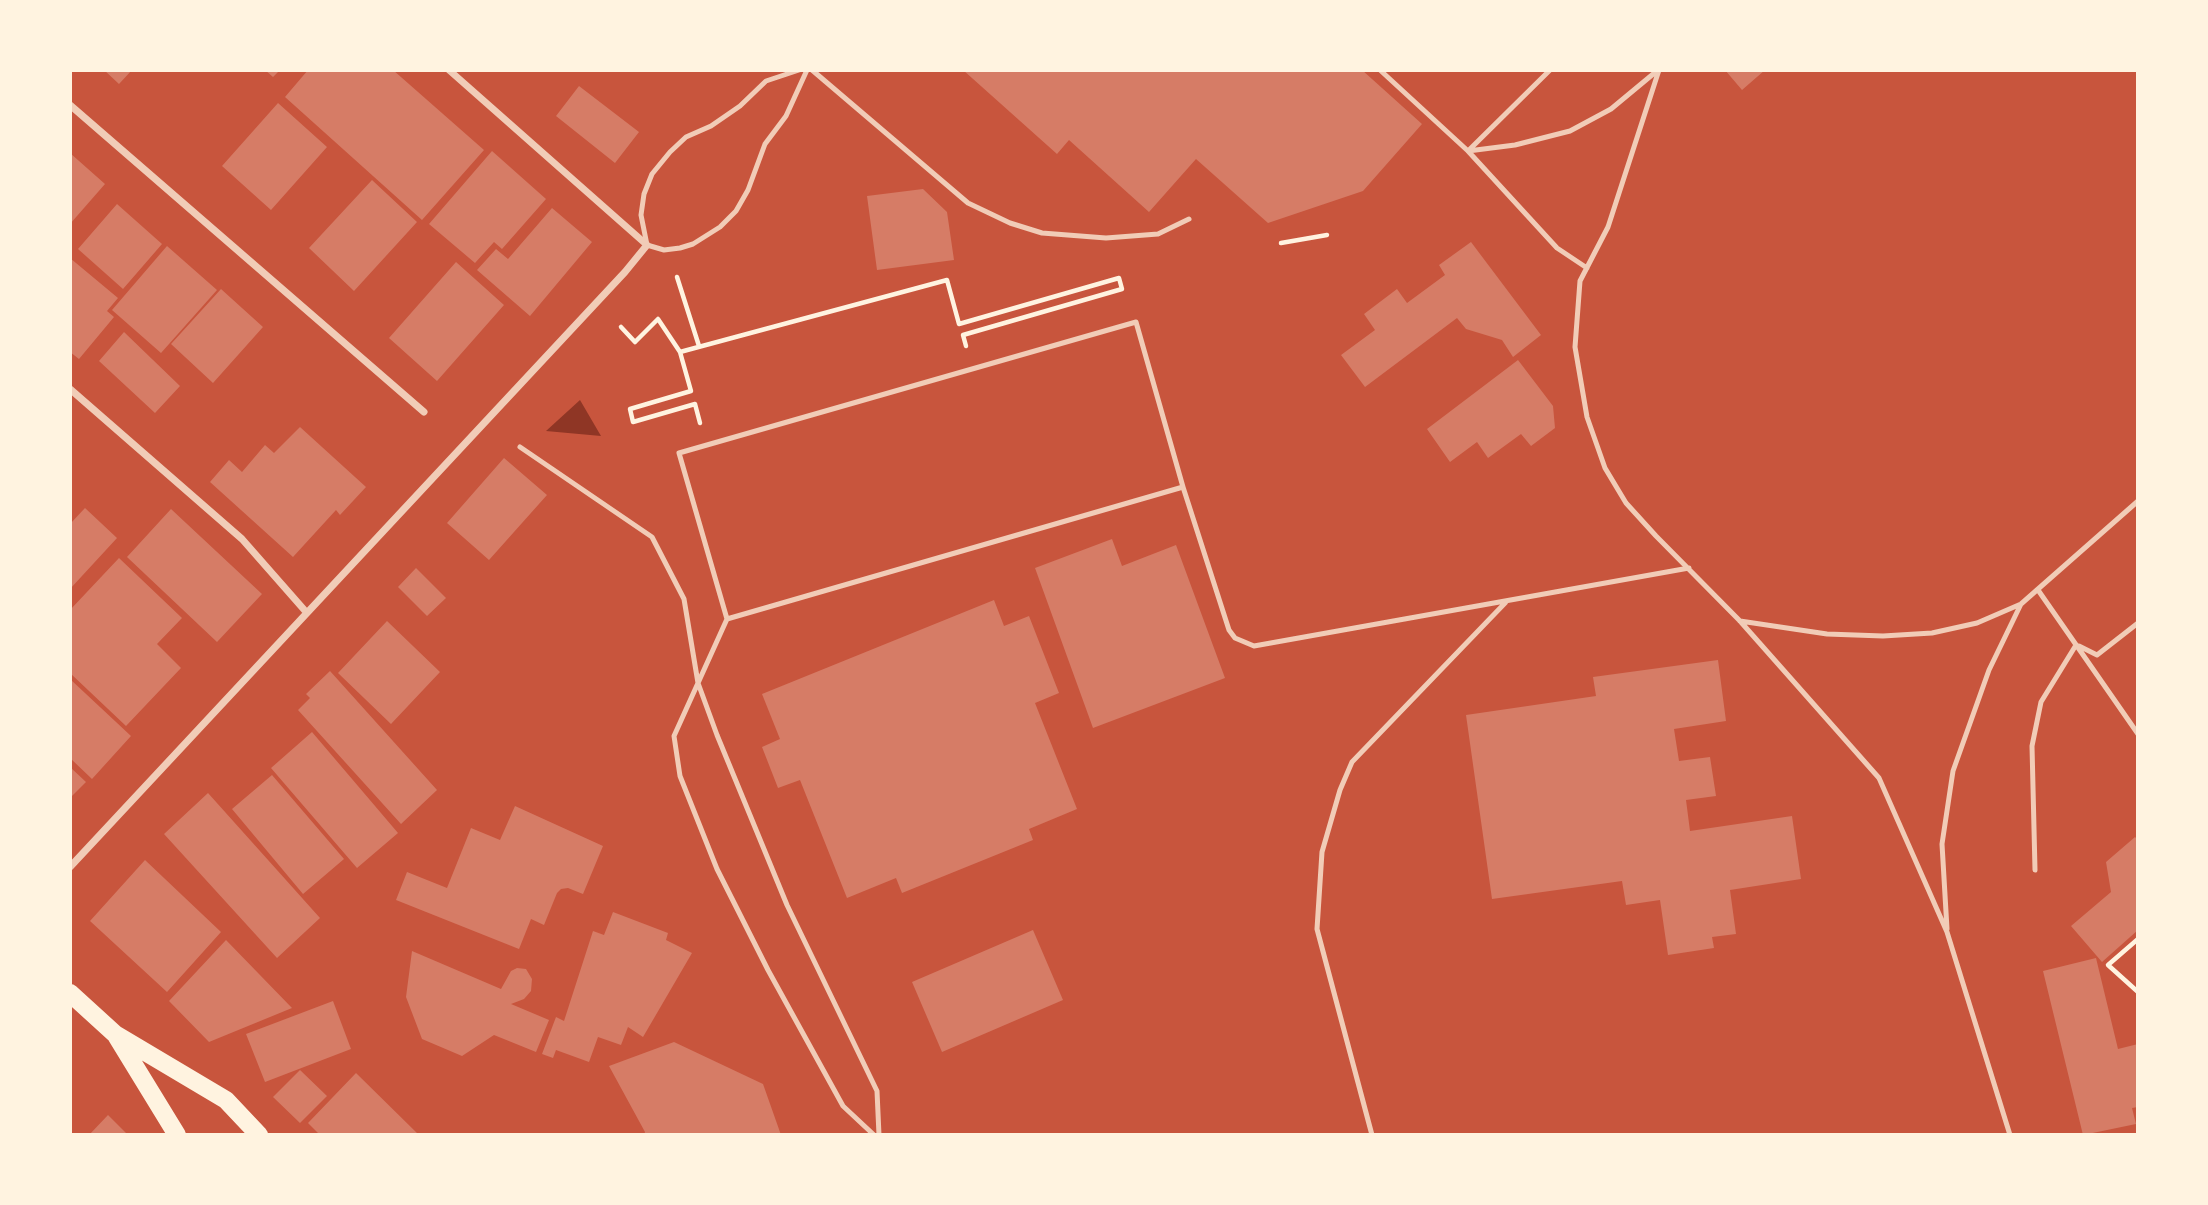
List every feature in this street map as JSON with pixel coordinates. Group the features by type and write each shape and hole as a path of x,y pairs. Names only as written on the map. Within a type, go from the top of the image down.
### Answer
{"main road":[{"path":"70,993 115,1034 226,1100 259,1135"},
{"path":"115,1034 177,1135"}],"street":[{"path":"70,867 625,272 647,245 449,70"},
{"path":"70,105 424,412"},
{"path":"70,388 242,539 307,613"}],"lane":[{"path":"799,70 766,81 740,106 711,126 687,137 670,152 652,174 644,194 641,215 647,245 664,250 693,244 720,228 736,211 748,190 765,144 786,116 809,70 968,203 1010,223 1042,233 1106,238 1158,234 1188,219"},
{"path":"1380,70 1468,151 1557,248 1587,268"},
{"path":"1468,151 1550,70"},
{"path":"1468,151 1515,145 1570,131 1611,109 1658,70"},
{"path":"1658,70 1608,226 1580,281 1575,347 1587,417 1605,468 1626,503 1740,621 1879,778 1947,932 2010,1135"},
{"path":"876,1135 843,1106 774,981 717,869 680,775 674,736 727,619 679,453 1136,322 1183,487 1229,630 1244,644 1264,645 1689,568"},
{"path":"520,447 652,537 684,599 698,683 717,735 787,905 877,1091 876,1135"},
{"path":"727,619 1183,487"},
{"path":"1740,621 1827,634 1883,636 1932,633 1977,623 2021,604 2138,501"},
{"path":"2038,590 2138,734"},
{"path":"1372,1135 1317,929 1322,852 1340,790 1352,762 1506,602"},
{"path":"1947,932 1942,844 1953,771 1989,670 2021,604"},
{"path":"2076,645 2097,655 2138,623"},
{"path":"2035,870 2032,746 2041,702 2076,645"}],"path":[{"path":"1281,243 1327,235"},
{"path":"677,277 699,346"},
{"path":"680,352 947,279 959,324 1119,278 1122,289 963,335 968,353"},
{"path":"621,327 635,342 658,319 680,352 691,391 630,409 633,422 695,404 703,430"},
{"path":"2138,939 2108,965 2138,992"}],"shaded area":[{"path":"580,400 601,436 546,431"}],"building":[{"path":"104,70 132,70 119,84"},
{"path":"265,70 280,70 273,77"},
{"path":"308,70 393,70 484,150 422,220 285,97"},
{"path":"963,70 1362,70 1422,124 1363,191 1268,223 1196,159 1149,212 1069,140 1057,154"},
{"path":"1725,70 1765,70 1742,90"},
{"path":"579,86 639,132 615,163 556,116"},
{"path":"278,103 327,147 271,210 222,166"},
{"path":"492,151 546,199 502,249 494,242 475,263 429,224"},
{"path":"70,153 105,184 70,224"},
{"path":"372,180 417,222 354,291 309,248"},
{"path":"923,189 947,212 954,260 877,270 867,196"},
{"path":"117,204 162,244 123,289 78,249"},
{"path":"552,208 592,242 530,316 477,270 496,249 508,259"},
{"path":"1471,242 1541,335 1513,357 1502,340 1466,329 1457,318 1365,387 1341,355 1375,330 1364,314 1397,289 1407,303 1445,275 1439,265"},
{"path":"167,246 217,290 161,353 112,310"},
{"path":"70,258 118,298 107,311 114,317 79,359 70,352"},
{"path":"456,262 504,305 437,381 389,338"},
{"path":"221,289 263,327 213,383 171,344"},
{"path":"124,332 180,386 155,413 99,361"},
{"path":"1518,360 1553,406 1555,428 1531,446 1521,434 1488,458 1477,442 1450,462 1427,429"},
{"path":"300,427 366,487 340,515 336,510 293,557 210,482 229,460 242,472 265,445 274,453"},
{"path":"504,458 547,495 489,560 447,523"},
{"path":"85,508 117,538 70,589 70,524"},
{"path":"171,509 262,594 217,642 127,557"},
{"path":"1112,539 1122,566 1176,545 1225,678 1093,728 1035,568"},
{"path":"119,558 182,618 157,644 181,668 126,726 70,673 70,610"},
{"path":"416,568 446,598 427,616 398,587"},
{"path":"994,600 1004,626 1029,616 1059,693 1035,703 1077,809 1029,829 1033,840 902,893 896,878 847,898 800,780 778,788 762,747 780,739 762,694"},
{"path":"387,621 440,672 391,724 338,673"},
{"path":"1718,660 1726,721 1674,729 1679,761 1710,757 1716,796 1686,800 1690,831 1792,816 1801,879 1730,890 1736,934 1712,937 1714,948 1668,955 1660,900 1626,905 1622,881 1492,899 1466,715 1596,696 1593,677"},
{"path":"330,671 437,790 401,824 298,710 310,698 306,694"},
{"path":"70,679 131,736 92,779 70,758"},
{"path":"312,732 398,833 357,868 271,768"},
{"path":"70,767 86,782 70,798"},
{"path":"272,775 344,859 303,894 232,809"},
{"path":"208,793 320,918 277,958 164,834"},
{"path":"515,806 603,846 583,894 568,888 561,889 544,925 531,919 519,949 396,900 407,872 447,888 471,828 500,840"},
{"path":"2135,837 2138,840 2138,930 2102,962 2071,926 2111,892 2106,862"},
{"path":"145,860 221,932 167,992 90,921"},
{"path":"613,912 668,933 666,940 692,953 643,1037 628,1027 621,1045 598,1037 589,1062 556,1050 553,1058 542,1054 556,1017 564,1021 593,931 604,935"},
{"path":"1033,930 1063,1000 942,1052 912,982"},
{"path":"226,940 292,1008 209,1042 169,1001"},
{"path":"412,951 501,989 511,971 517,968 526,969 532,979 531,991 524,999 511,1004 549,1020 536,1052 494,1035 462,1056 422,1039 406,997"},
{"path":"2096,958 2118,1049 2138,1044 2138,1107 2132,1108 2136,1124 2083,1135 2043,971"},
{"path":"333,1001 351,1049 265,1082 246,1034"},
{"path":"674,1042 763,1084 781,1135 644,1135 645,1132 609,1066"},
{"path":"300,1070 327,1096 300,1123 273,1097"},
{"path":"356,1073 418,1134 320,1135 308,1123"},
{"path":"108,1115 128,1135 89,1135"}]}
